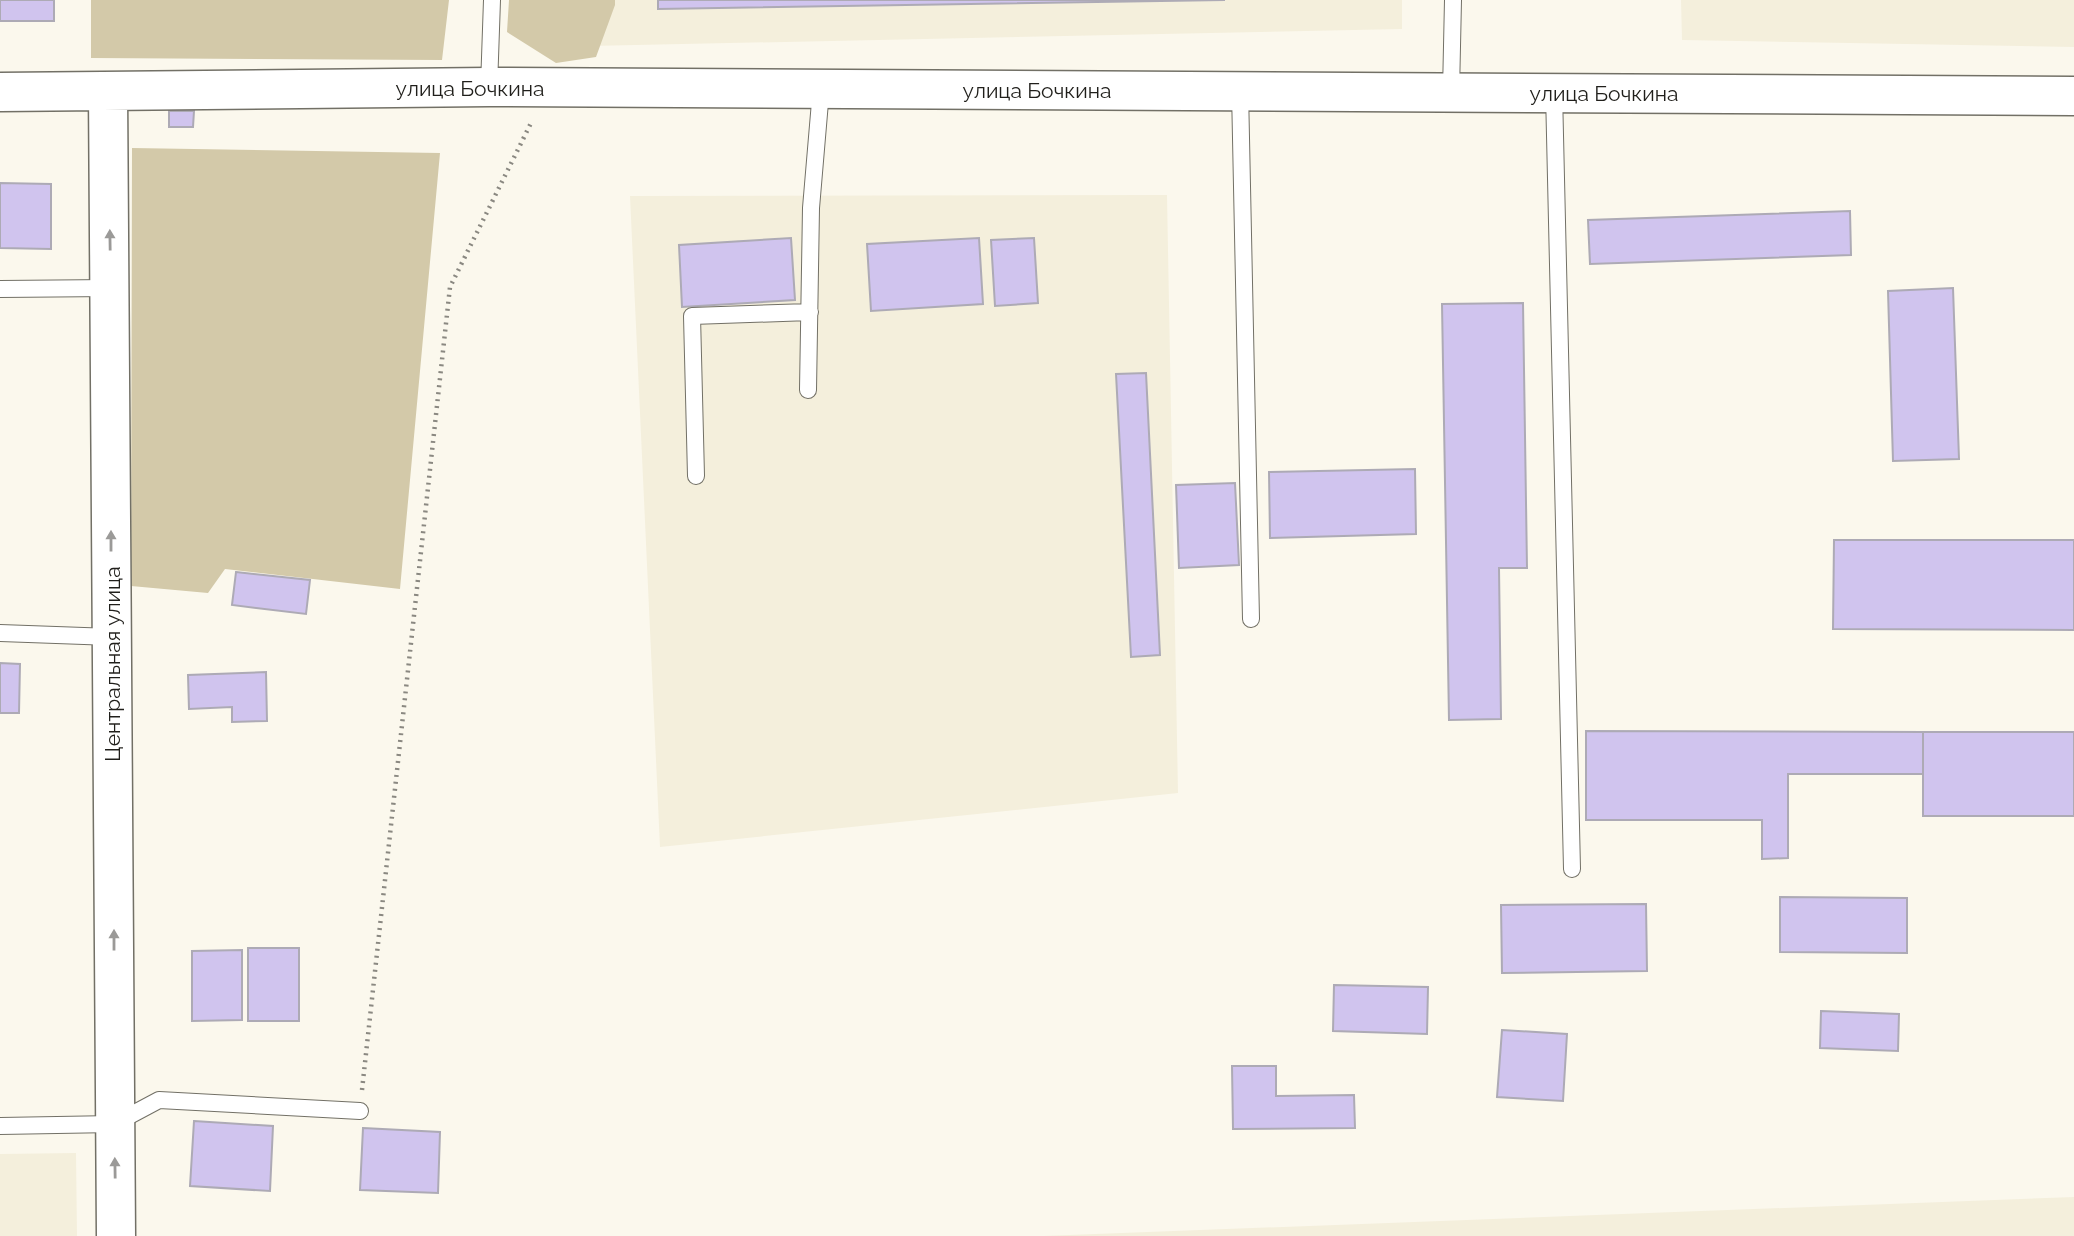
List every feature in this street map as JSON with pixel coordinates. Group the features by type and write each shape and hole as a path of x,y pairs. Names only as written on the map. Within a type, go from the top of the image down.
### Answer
{"street":[{"name":"улица Бочкина","path":"0,92 489,87 2074,96"},
{"name":"Центральная улица","path":"108,91 116,1236"}],"lane":[{"path":"489,87 492,0"},
{"path":"1451,92 1452,0"},
{"path":"808,390 811,208 821,90"},
{"path":"1240,90 1251,619"},
{"path":"1553,92 1572,869"},
{"path":"0,289 111,288"},
{"path":"696,476 692,316 810,312"},
{"path":"0,634 112,638"},
{"path":"0,1126 114,1124 159,1100 360,1111"}],"path":[{"path":"360,1111 450,287 534,118"}],"shaded area":[{"path":"91,0 449,0 442,60 91,58"},
{"path":"509,0 615,0 615,5 596,57 556,63 507,32"},
{"path":"589,0 1402,0 1402,29 589,46"},
{"path":"1681,0 2074,0 2074,47 1682,40"},
{"path":"132,148 440,153 400,589 225,569 208,593 131,586"},
{"path":"1167,195 1178,793 660,847 630,196"},
{"path":"76,1153 77,1236 0,1236 0,1154"},
{"path":"2074,1197 2074,1236 1043,1236"}],"building":[{"path":"0,0 54,0 54,21 0,21"},
{"path":"658,0 1225,0 658,9"},
{"path":"169,111 194,111 193,127 169,127"},
{"path":"0,183 51,184 51,249 0,248"},
{"path":"1850,211 1851,255 1590,264 1588,220"},
{"path":"791,238 795,300 682,307 679,245"},
{"path":"979,238 983,304 871,311 867,244"},
{"path":"1034,238 1038,303 995,306 991,240"},
{"path":"1953,288 1959,459 1893,461 1888,291"},
{"path":"1523,303 1527,568 1499,568 1501,719 1449,720 1442,304"},
{"path":"1146,373 1160,655 1131,657 1116,374"},
{"path":"1415,469 1416,534 1270,538 1269,472"},
{"path":"1235,483 1239,565 1179,568 1176,485"},
{"path":"1834,540 2074,540 2074,630 1833,629"},
{"path":"236,572 310,580 306,614 232,605"},
{"path":"0,663 20,664 19,713 0,713"},
{"path":"266,672 267,721 232,722 232,707 189,709 188,675"},
{"path":"1586,731 1923,732 1923,774 1788,774 1788,858 1762,859 1762,820 1586,820"},
{"path":"1923,732 2074,732 2074,816 1923,816"},
{"path":"1780,897 1907,898 1907,953 1780,952"},
{"path":"1646,904 1647,971 1502,973 1501,905"},
{"path":"248,948 299,948 299,1021 248,1021"},
{"path":"242,950 242,1020 192,1021 192,951"},
{"path":"1334,985 1428,987 1427,1034 1333,1031"},
{"path":"1821,1011 1899,1014 1898,1051 1820,1048"},
{"path":"1502,1030 1567,1034 1563,1101 1497,1097"},
{"path":"1232,1066 1276,1066 1276,1096 1354,1095 1355,1128 1233,1129"},
{"path":"194,1121 273,1126 270,1191 190,1186"},
{"path":"363,1128 440,1132 438,1193 360,1190"}]}
